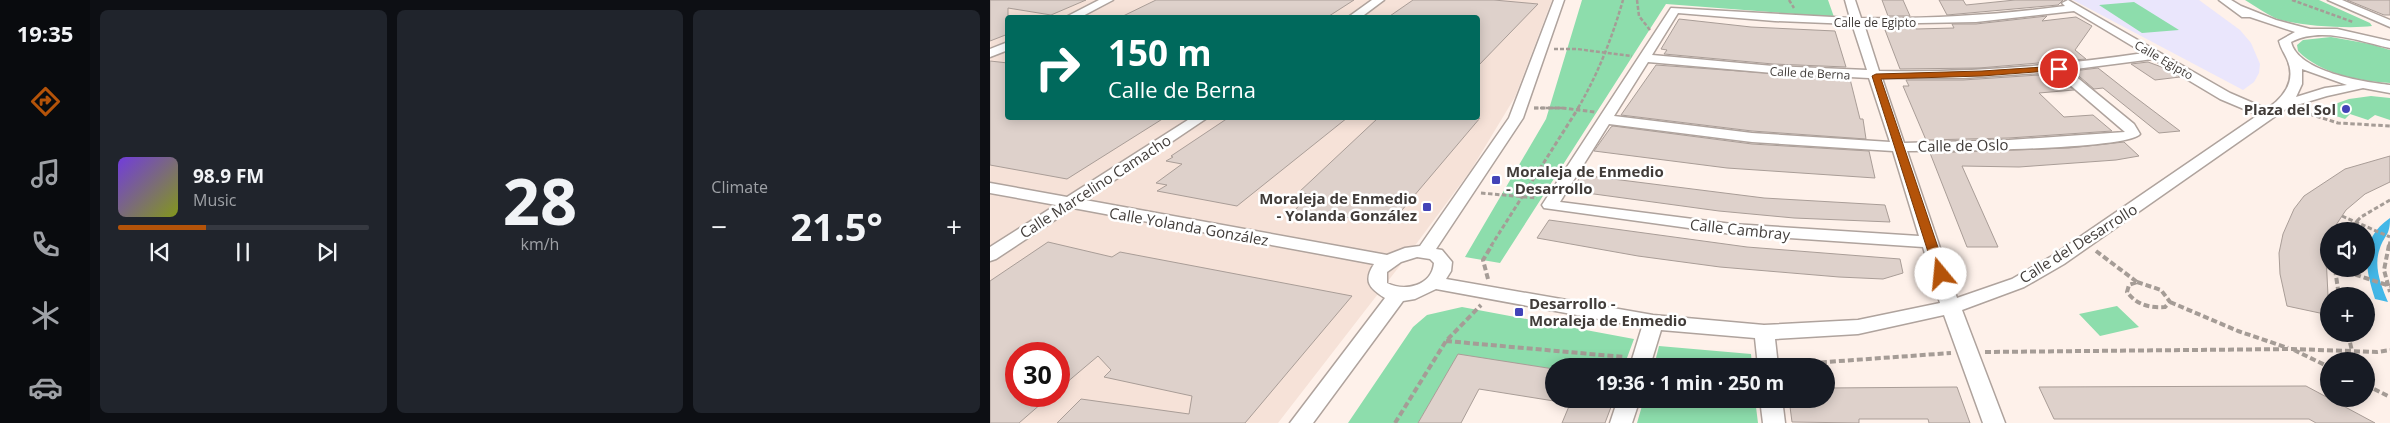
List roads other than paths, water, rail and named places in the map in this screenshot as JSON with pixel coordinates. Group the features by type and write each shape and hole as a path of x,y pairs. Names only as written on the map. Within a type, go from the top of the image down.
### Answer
{"street":[{"path":"1076,15 1108,0"},
{"path":"1356,15 1379,0"},
{"path":"1425,252 1516,118 1559,0"},
{"path":"1850,0 1966,352 1994,423"},
{"name":"Calle Egipto","path":"2061,0 2225,96 2268,115"},
{"path":"2224,0 2285,41 2290,37 2312,33 2390,32"},
{"path":"2333,0 2390,32"},
{"name":"Calle de Egipto","path":"1644,58 1675,10 1761,18 1857,23 1973,19 2029,15 2076,8"},
{"path":"2238,9 2272,22 2312,33"},
{"path":"2344,34 2390,45"},
{"name":"Calle del Desarrollo","path":"2282,106 2295,89 2298,80 2293,58 2284,47 2285,41"},
{"path":"990,53 1005,46"},
{"name":"Calle de Berna","path":"1644,58 1754,70 1876,76 1982,74 2059,69 2155,55"},
{"path":"1606,116 1644,58"},
{"path":"2293,58 2329,76 2390,89"},
{"name":"Calle de Oslo","path":"1606,116 1742,136 1899,147 2039,143 2118,138 2133,134 2129,127 2059,69"},
{"name":"Calle del Desarrollo","path":"1435,283 1653,322 1764,332 1858,326 1951,307 2018,283 2084,242 2282,106 2337,89 2372,86"},
{"name":"Calle Cambray","path":"1606,116 1551,202 1732,229 1930,242"},
{"name":"Calle Marcelino Camacho","path":"990,255 1197,120"},
{"name":"Calle Yolanda González","path":"990,188 1068,204 1388,261"},
{"path":"1410,252 1425,252 1435,254 1442,260 1444,267 1442,275 1435,283 1417,292 1398,294 1386,291 1379,286 1377,278 1380,269 1388,261 1410,252"},
{"path":"1301,423 1398,294"},
{"path":"1642,358 1653,322"},
{"path":"1764,332 1767,358"},
{"path":"1621,423 1626,408"},
{"path":"1772,408 1774,423"}],"water":[{"path":"2390,218 2388,232 2380,248 2377,262 2388,302 2375,299 2375,287 2372,287 2369,277 2375,277 2375,232"}],"place":[{"name":"Plaza del Sol","path":"2346,109"},
{"name":"Moraleja de Enmedio - Desarrollo","path":"1496,180"},
{"name":"Moraleja de Enmedio - Yolanda González","path":"1427,207"},
{"name":"Desarrollo - Moraleja de Enmedio","path":"1519,312"}]}
